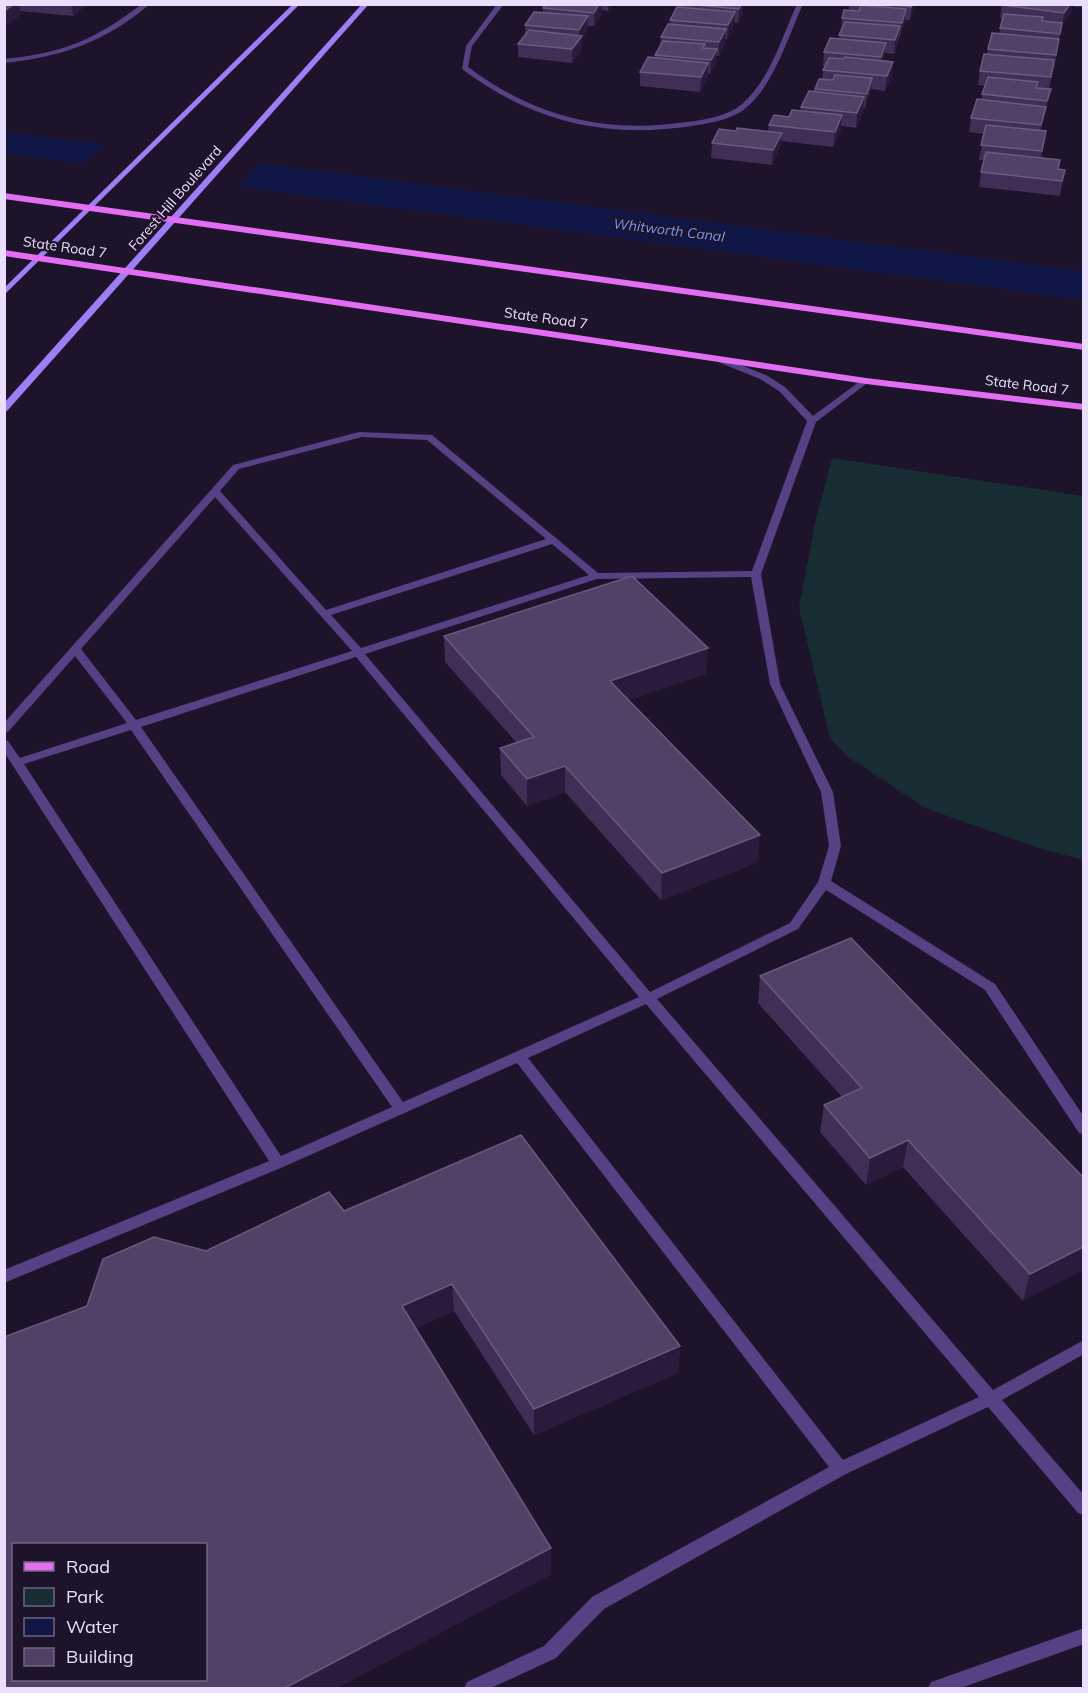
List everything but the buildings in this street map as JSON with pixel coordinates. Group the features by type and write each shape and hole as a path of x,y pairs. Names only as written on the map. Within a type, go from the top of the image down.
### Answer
{"main road":[{"path":"4,293 297,4"},
{"name":"Forest Hill Boulevard","path":"4,409 130,272 173,219 366,4"},
{"path":"4,196 1083,347"},
{"name":"State Road 7","path":"4,253 866,381 1083,408"}],"street":[{"path":"4,61 32,58 74,48 104,34 147,4"},
{"path":"501,4 469,46 464,68 485,86 538,111 567,121 610,127 649,128 710,121 741,108 758,91 800,4"},
{"path":"721,360 763,377 782,389 812,421"},
{"path":"4,1277 278,1163 519,1056 648,998 794,926 824,883 835,846 827,792 775,684 756,574 812,421 866,381"},
{"path":"4,730 236,467 362,434 429,437 596,576"},
{"path":"215,491 359,653 648,998 1083,1508"},
{"path":"324,614 554,540"},
{"path":"16,763 596,576 756,574"},
{"path":"76,649 134,725 400,1108"},
{"path":"4,743 278,1163"},
{"path":"824,883 990,987 1083,1129"},
{"path":"519,1056 840,1469"},
{"path":"473,1689 550,1652 598,1603 840,1469 990,1399 1083,1346"},
{"path":"937,1689 1083,1635"}],"green space":[{"path":"832,458 1083,496 1083,860 1039,848 925,808 847,756 830,738 799,608 815,523"}],"water":[{"path":"5,132 104,144 82,164 5,154"},
{"name":"Whitworth Canal","path":"260,163 1083,271 1083,300 239,187"}]}
